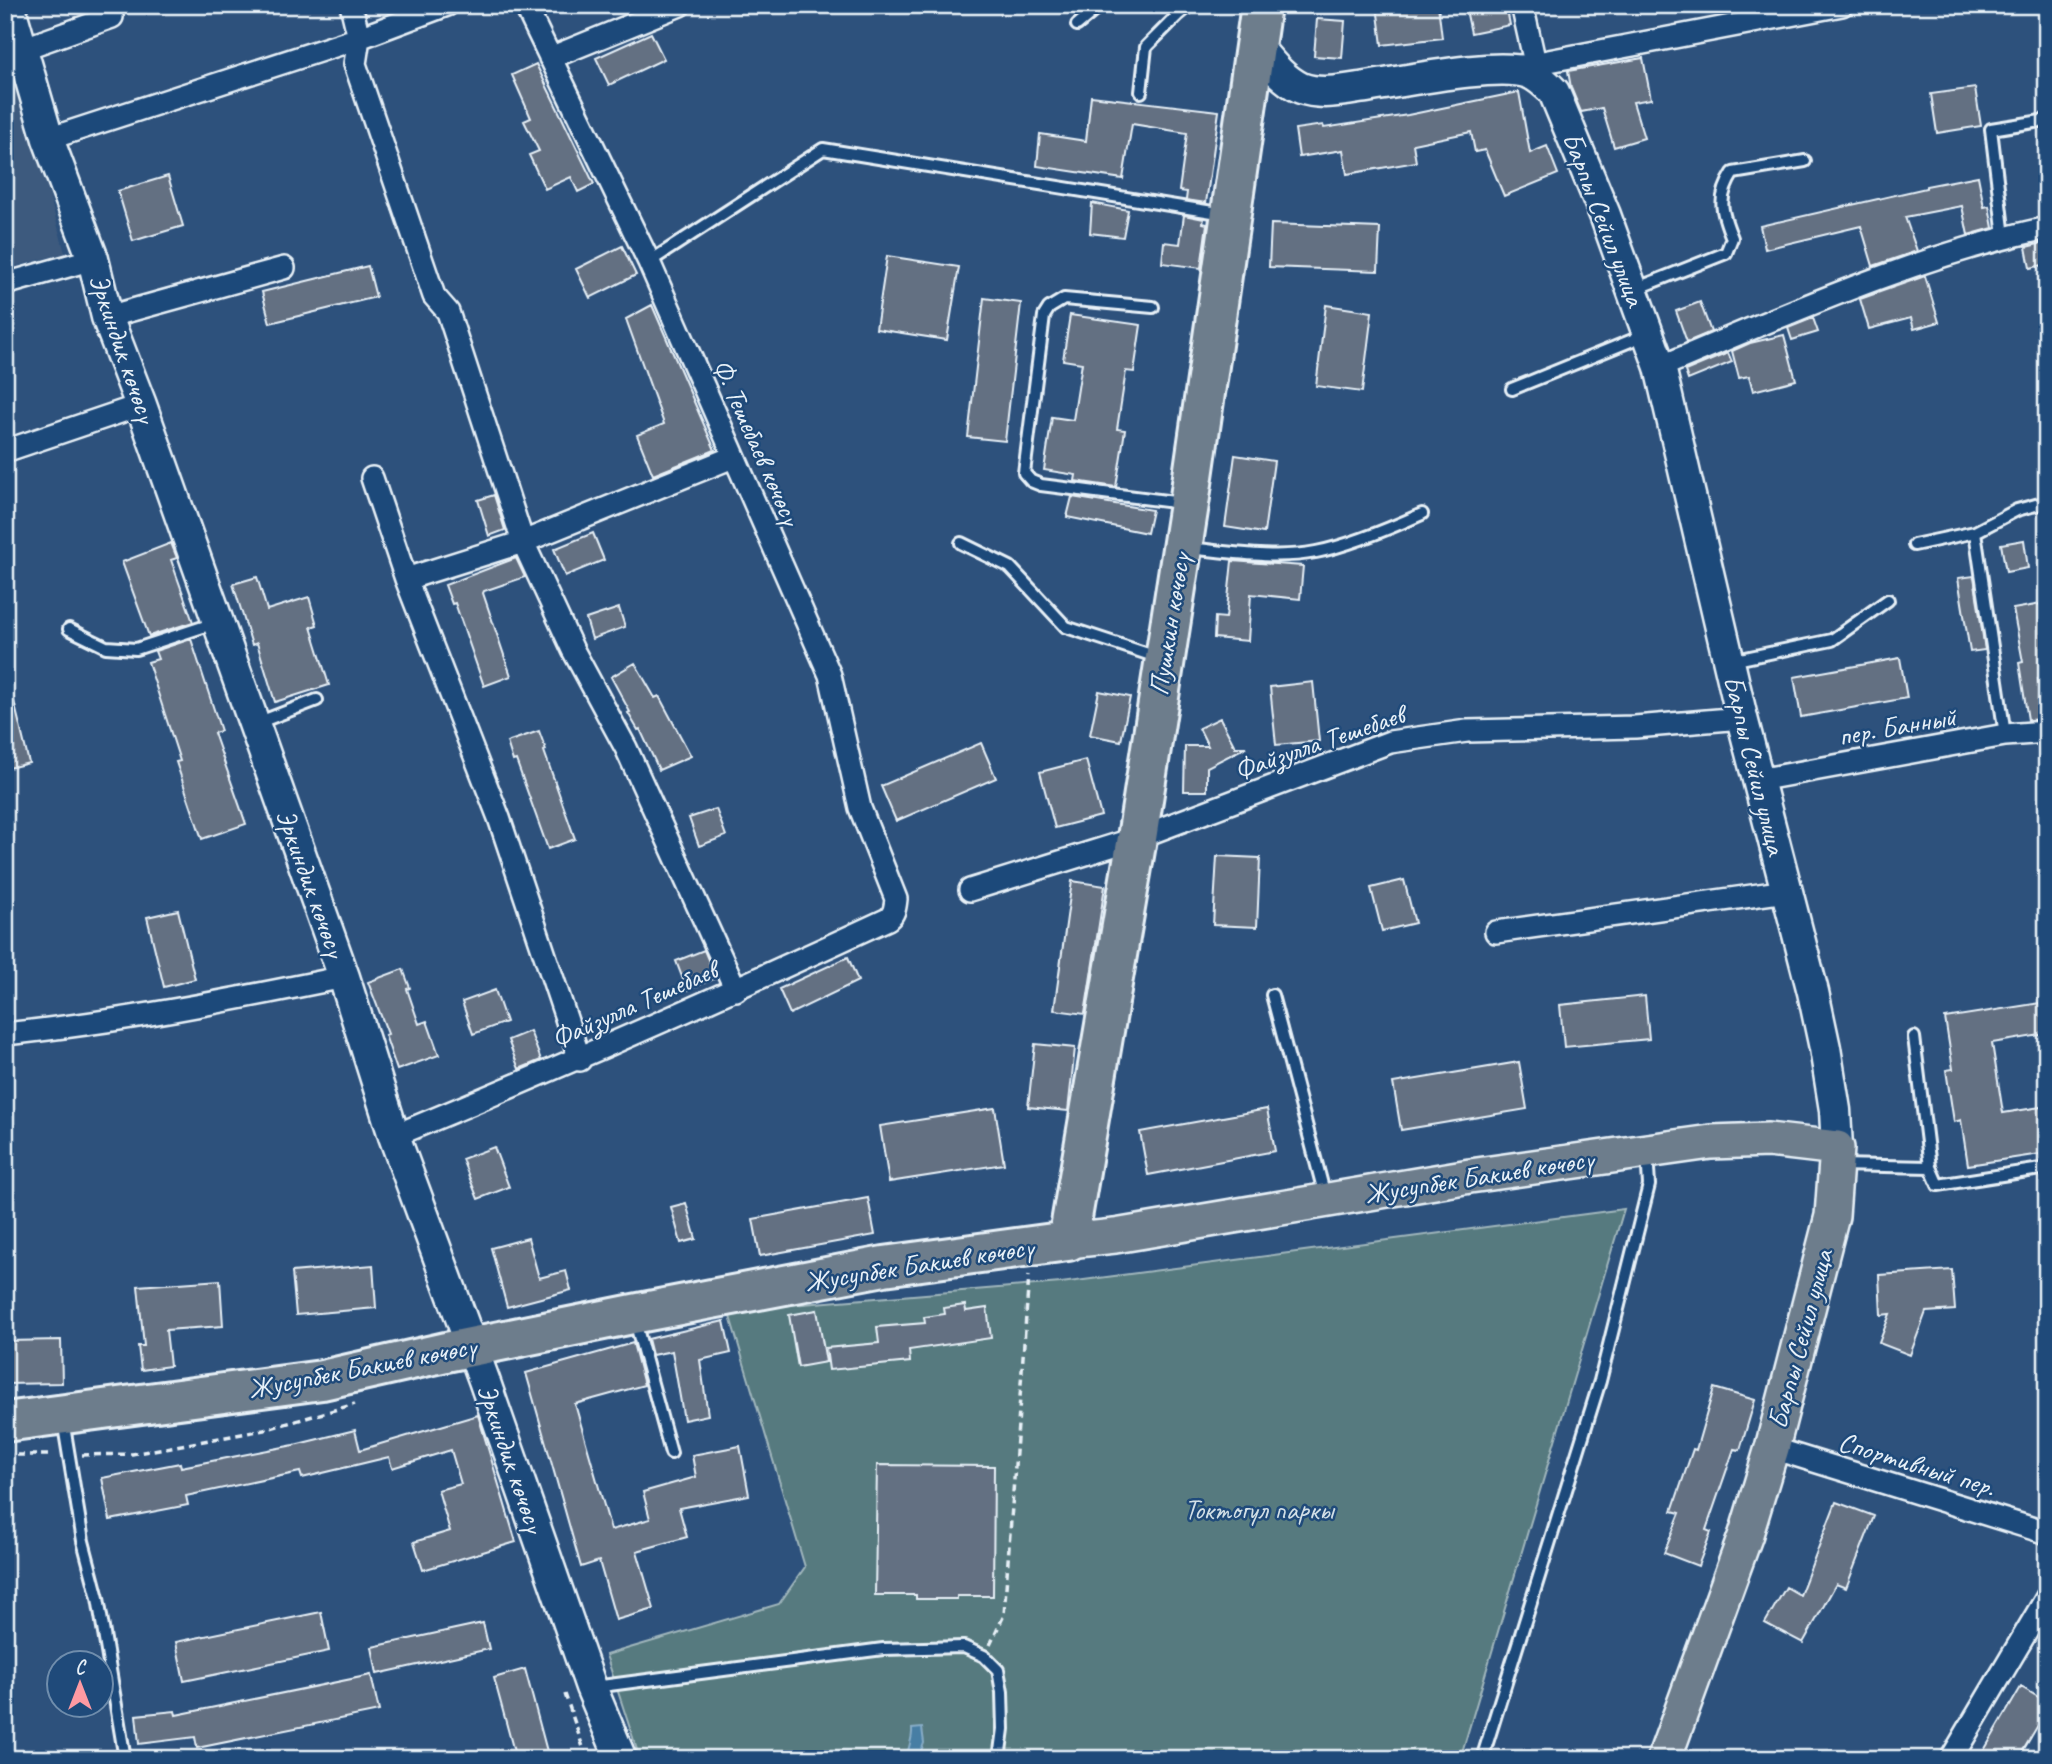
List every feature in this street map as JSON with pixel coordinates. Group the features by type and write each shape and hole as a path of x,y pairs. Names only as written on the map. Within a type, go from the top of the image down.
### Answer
{"highway":[{"name":"Пушкин көчөсү","path":"1049,1243 1136,838 1189,504 1261,5"},
{"name":"Жусупбек Бакиев көчөсү","path":"5,1422 322,1380 633,1314 884,1266 1049,1243"}],"main road":[{"name":"Эркиндик көчөсү","path":"9,5 48,139 93,259 107,317 141,405 344,977 394,1136 471,1347 577,1686 621,1759"},
{"name":"Барпы Сейил улица","path":"1255,45 1285,78 1303,89 1333,92 1503,69 1527,72 1543,80 1554,92 1605,215 1660,367 1742,718 1825,1048 1835,1110 1837,1157 1832,1216 1772,1448 1746,1534 1664,1759"},
{"name":"Жусупбек Бакиев көчөсү","path":"1049,1243 1115,1236 1470,1176 1711,1142 1768,1140 1837,1157"}],"street":[{"path":"351,5 359,38 355,64 434,296 448,312 523,542 573,650 626,748 736,989"},
{"path":"48,139 359,38 447,5"},
{"name":"Ф. Тешебаев көчөсү","path":"525,5 649,262 830,675 860,808 896,899 893,915"},
{"path":"1522,5 1535,63"},
{"path":"1503,69 1776,11 1842,5"},
{"path":"550,58 672,7"},
{"path":"22,49 112,17"},
{"path":"1660,367 1866,281 2004,237 2047,228"},
{"path":"5,284 93,259"},
{"path":"107,317 284,268"},
{"path":"5,451 141,405"},
{"path":"406,579 523,542 733,457"},
{"path":"372,478 406,579 499,818 580,1059"},
{"name":"Файзулла Тешебаев","path":"970,890 1136,838 1390,741 1467,731 1635,727 1742,718"},
{"name":"пер. Банный","path":"1758,780 2005,735 2047,732"},
{"path":"1496,932 1787,891"},
{"name":"Файзулла Тешебаев","path":"394,1136 580,1059 893,915"},
{"path":"5,1034 83,1026 344,977"},
{"name":"Спортивный пер.","path":"1772,1448 2047,1533"},
{"path":"1951,1759 2047,1597"}],"lane":[{"path":"1077,25 1101,5"},
{"path":"1142,92 1146,47 1191,5"},
{"path":"2004,237 1992,129 2047,120"},
{"path":"649,262 823,149 1231,215"},
{"path":"1632,290 1726,253 1732,238 1723,216 1723,189 1733,173 1805,161"},
{"path":"1153,307 1064,299 1049,308 1044,316 1024,473 1031,481 1041,485 1189,504"},
{"path":"1512,389 1648,334"},
{"path":"1914,545 1975,531 2017,510 2047,502"},
{"path":"1181,547 1280,555 1317,552 1398,525 1422,514"},
{"path":"1975,531 2005,735"},
{"path":"961,543 1010,567 1066,627 1164,659"},
{"path":"1729,662 1832,640 1888,600"},
{"path":"69,629 106,647 136,649 218,622"},
{"path":"254,724 317,700"},
{"path":"1272,995 1326,1200"},
{"path":"1914,1037 1930,1167 1938,1185 2047,1168"},
{"path":"1482,1759 1600,1381 1649,1185 1647,1150"},
{"path":"1837,1157 1930,1167"},
{"path":"633,1314 671,1453"},
{"path":"62,1414 83,1541 98,1598 125,1759"},
{"path":"577,1686 883,1649 964,1647 984,1656 998,1670 1002,1692 1003,1729 999,1759"}],"path":[{"path":"984,1656 1004,1615 1049,1243"},
{"path":"5,1455 132,1454 264,1430 365,1401"},
{"path":"577,1686 587,1759"}],"shaded area":[{"path":"5,33 65,253 5,269"},
{"path":"922,1728 924,1743 918,1759 907,1759 912,1729"}],"green space":[{"name":"Токтогул паркы","path":"1624,1209 1460,1759 640,1759 606,1655 779,1604 805,1567 728,1310 1061,1283"}],"building":[{"path":"1438,5 1442,38 1382,45 1377,6"},
{"path":"1465,5 1506,5 1510,25 1471,33"},
{"path":"1317,19 1345,21 1342,58 1314,56"},
{"path":"651,33 664,59 609,85 596,58"},
{"path":"1643,58 1651,99 1633,102 1644,138 1614,147 1602,108 1581,112 1571,88 1568,71"},
{"path":"536,64 594,184 578,192 571,177 545,189 529,155 539,151 524,121 531,118 512,75"},
{"path":"1975,88 1981,126 1937,133 1931,94"},
{"path":"1519,92 1530,153 1547,146 1558,174 1504,196 1485,150 1475,152 1471,132 1413,144 1416,162 1347,174 1343,150 1299,157 1295,129 1323,125 1324,128 1408,115"},
{"path":"1091,96 1219,111 1206,203 1186,200 1187,192 1179,191 1187,133 1132,124 1123,179 1037,166 1040,134 1086,141"},
{"path":"168,176 183,226 133,241 118,191"},
{"path":"1978,176 1984,207 1989,206 1993,228 1968,235 1962,206 1905,217 1917,251 1873,266 1861,226 1765,249 1760,226"},
{"path":"1092,203 1128,210 1123,237 1090,233"},
{"path":"1184,215 1204,219 1203,223 1207,224 1201,268 1162,263 1164,242 1180,244"},
{"path":"1271,224 1380,228 1378,271 1269,267"},
{"path":"2047,242 2047,264 2030,268 2026,247"},
{"path":"622,246 636,275 590,298 576,269"},
{"path":"887,256 959,267 947,340 876,329"},
{"path":"368,266 376,297 270,323 262,292"},
{"path":"1925,276 1939,322 1914,329 1911,318 1869,329 1860,299"},
{"path":"984,298 1021,303 1005,441 968,437"},
{"path":"1700,302 1711,332 1687,342 1676,311"},
{"path":"652,305 715,450 653,475 637,435 664,424 626,319"},
{"path":"1326,305 1372,312 1362,392 1316,386"},
{"path":"1070,315 1141,325 1134,372 1126,371 1117,429 1125,430 1116,487 1075,481 1076,475 1044,470 1052,417 1073,420 1082,363 1063,360"},
{"path":"1813,318 1818,332 1792,340 1788,328"},
{"path":"1784,335 1796,380 1753,391 1749,376 1739,378 1732,351 1750,343"},
{"path":"1728,353 1732,362 1688,380 1685,371"},
{"path":"1235,455 1274,461 1264,533 1225,527"},
{"path":"494,495 505,530 489,536 478,500"},
{"path":"1072,497 1152,510 1147,533 1067,517"},
{"path":"593,533 604,560 565,576 554,549"},
{"path":"2024,540 2028,568 2006,572 2001,544"},
{"path":"171,543 177,558 171,560 193,622 149,636 122,562"},
{"path":"516,558 525,577 483,593 511,676 484,686 455,603 452,604 445,585"},
{"path":"1232,561 1303,566 1300,599 1251,594 1248,641 1214,638 1215,617 1226,618"},
{"path":"1974,576 1985,650 1970,652 1958,578"},
{"path":"257,577 267,610 309,597 317,625 311,627 329,685 275,702 257,643 252,645 233,584"},
{"path":"2047,603 2047,677 2038,679 2044,719 2028,720 2019,663 2023,662 2013,609"},
{"path":"619,608 625,627 592,639 586,619"},
{"path":"191,639 221,731 214,733 246,824 202,839 176,762 180,761 148,662 158,659 155,651"},
{"path":"1900,658 1907,698 1801,717 1794,677"},
{"path":"635,663 655,698 659,696 691,756 659,770 611,677"},
{"path":"1313,682 1319,741 1276,745 1270,687"},
{"path":"11,689 29,763 5,769 5,690"},
{"path":"1099,691 1130,697 1121,741 1090,735"},
{"path":"1220,718 1235,747 1246,747 1207,767 1207,791 1184,791 1185,746 1208,746 1199,728"},
{"path":"539,731 575,839 548,849 507,742"},
{"path":"981,743 996,778 896,821 881,786"},
{"path":"1086,760 1101,816 1055,828 1040,772"},
{"path":"716,809 726,836 699,846 689,818"},
{"path":"1217,856 1260,858 1257,927 1213,925"},
{"path":"1404,880 1415,923 1382,931 1371,888"},
{"path":"1072,881 1105,886 1085,1014 1054,1010"},
{"path":"178,910 195,979 164,987 147,917"},
{"path":"704,950 716,978 687,990 676,961"},
{"path":"848,957 858,981 790,1014 779,989"},
{"path":"403,969 419,1024 427,1021 439,1055 397,1070 385,1035 388,1034 368,982"},
{"path":"495,990 506,1022 473,1034 462,1002"},
{"path":"1645,996 1649,1039 1564,1047 1560,1005"},
{"path":"2047,1002 2047,1034 1992,1043 2003,1113 2047,1106 2047,1153 1968,1165 1961,1120 1954,1122 1946,1070 1953,1069 1945,1018"},
{"path":"530,1031 541,1060 519,1069 508,1040"},
{"path":"1035,1044 1075,1048 1068,1111 1028,1107"},
{"path":"1519,1062 1527,1109 1401,1130 1393,1083"},
{"path":"995,1108 1004,1164 889,1182 880,1126"},
{"path":"1267,1109 1275,1151 1148,1175 1140,1132"},
{"path":"494,1147 509,1187 478,1199 462,1159"},
{"path":"868,1198 875,1235 760,1256 753,1219"},
{"path":"686,1203 696,1239 681,1243 671,1207"},
{"path":"528,1238 539,1278 566,1271 571,1290 507,1307 491,1248"},
{"path":"373,1265 376,1308 296,1315 292,1272"},
{"path":"1952,1270 1955,1310 1926,1312 1910,1355 1879,1343 1890,1314 1881,1315 1879,1275"},
{"path":"220,1280 223,1326 166,1330 170,1366 141,1370 138,1346 144,1346 138,1286"},
{"path":"965,1305 966,1311 987,1308 991,1338 909,1350 910,1362 829,1370 826,1348 879,1343 877,1327 925,1323 924,1317 945,1314 944,1308"},
{"path":"817,1310 826,1362 798,1367 789,1315"},
{"path":"724,1321 731,1353 700,1360 708,1415 684,1420 672,1351 652,1355 648,1339"},
{"path":"61,1340 62,1383 5,1384 5,1341"},
{"path":"633,1343 644,1385 575,1404 611,1530 650,1519 643,1492 696,1477 692,1455 740,1446 749,1495 679,1508 687,1537 637,1551 654,1609 616,1620 599,1561 581,1567 526,1373"},
{"path":"1714,1388 1755,1400 1740,1450 1734,1449 1706,1530 1711,1532 1698,1566 1664,1553 1680,1513 1672,1511 1693,1449 1696,1450"},
{"path":"478,1415 516,1542 423,1570 414,1542 450,1531 438,1490 461,1484 451,1450 392,1468 389,1457 302,1478 300,1472 186,1496 188,1505 110,1520 102,1478 180,1463 181,1467 355,1430 360,1450"},
{"path":"877,1465 994,1466 993,1596 916,1599 916,1595 875,1595"},
{"path":"1836,1502 1874,1516 1846,1588 1836,1584 1803,1643 1765,1623 1786,1587 1800,1595"},
{"path":"321,1612 329,1651 184,1681 176,1642"},
{"path":"483,1623 489,1649 377,1674 372,1647"},
{"path":"525,1669 549,1759 516,1759 494,1678"},
{"path":"371,1675 379,1711 197,1748 195,1737 139,1744 136,1715 175,1711 176,1715"},
{"path":"2021,1687 2047,1702 2047,1710 2018,1759 1979,1759"}]}
